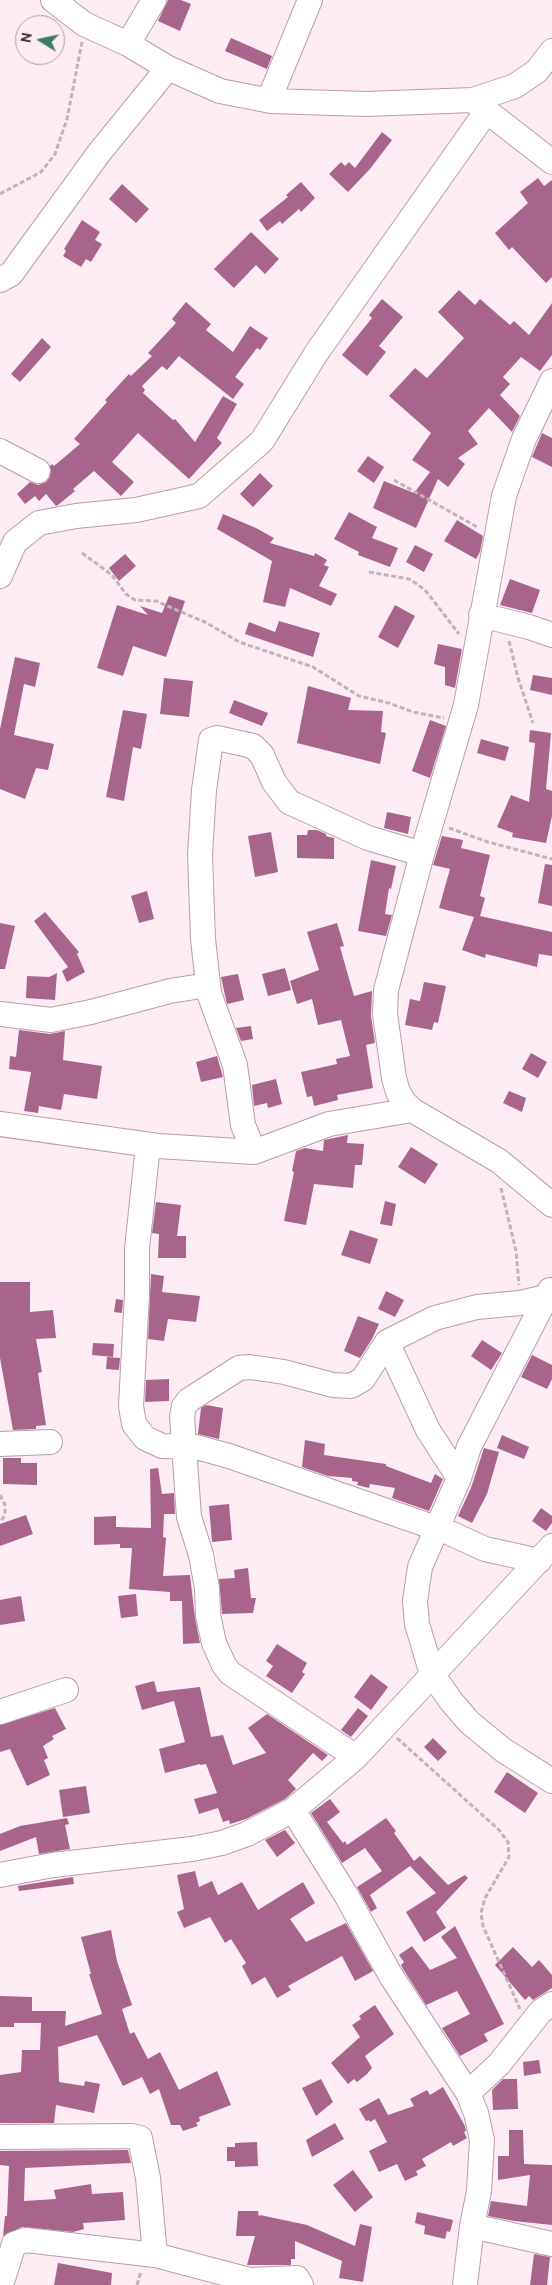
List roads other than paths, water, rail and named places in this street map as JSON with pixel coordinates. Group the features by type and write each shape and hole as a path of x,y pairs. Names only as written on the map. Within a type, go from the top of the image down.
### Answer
{"street":[{"path":"53,0 84,24 128,44 168,68 220,91 271,102 480,106 552,162"},
{"path":"128,44 154,0"},
{"path":"271,102 273,90 310,0"},
{"path":"0,576 15,542 40,523 76,516 136,510 199,496 262,441 317,352 480,106 537,71 552,51"},
{"path":"4,281 99,152 168,68"},
{"path":"552,381 524,439 504,496 495,534 476,653 462,721 431,822 386,990 386,1014 394,1078 398,1092 412,1110 499,1161 552,1205"},
{"path":"0,450 38,471"},
{"path":"481,615 552,635"},
{"path":"254,1152 243,1125 235,1065 208,985 203,939 200,855 209,744 213,738 253,746 262,755 274,782 290,802 368,838 422,854"},
{"path":"0,1014 51,1020 91,1012 170,990 208,985"},
{"path":"0,1124 148,1145 254,1152 329,1124 412,1110"},
{"path":"148,1145 137,1249 137,1294 131,1406 134,1424 145,1438 162,1446 196,1447 229,1456 436,1530 450,1533 485,1549 545,1554"},
{"path":"356,1757 230,1673 224,1665 214,1643 208,1615 207,1588 201,1555 189,1517 184,1447 184,1406 189,1400 232,1370 250,1367 284,1372 333,1385 351,1386 363,1379 387,1342 435,1318 484,1306 520,1303 550,1295"},
{"path":"550,1295 525,1334 503,1384 469,1447 459,1478 420,1567 415,1601 417,1624 432,1674 469,1722 503,1750 552,1781"},
{"path":"387,1342 428,1430 459,1478"},
{"path":"0,1444 50,1442"},
{"path":"0,1875 53,1865 192,1849 222,1843 247,1834 293,1810 356,1757 545,1554"},
{"path":"0,1712 66,1690"},
{"path":"293,1810 346,1895 392,1976 468,2093 476,2114 482,2140 479,2191 472,2226 465,2285"},
{"path":"468,2093 499,2064 541,2011 552,2004"},
{"path":"0,2137 132,2136 140,2138 148,2178 155,2255"},
{"path":"472,2226 552,2244"},
{"path":"2,2285 14,2244 18,2242 58,2242 155,2255 250,2280 297,2278 301,2285"}]}
